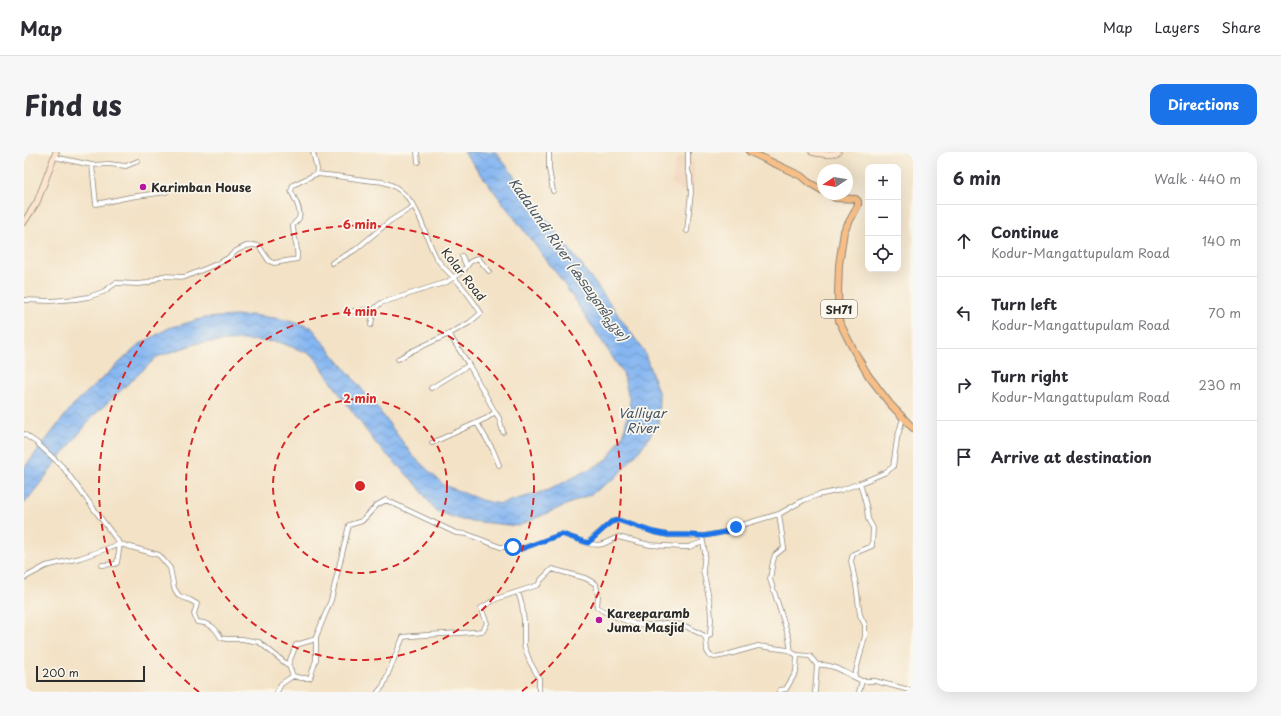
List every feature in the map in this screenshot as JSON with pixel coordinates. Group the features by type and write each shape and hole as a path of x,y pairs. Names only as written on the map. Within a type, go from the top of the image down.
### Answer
{"main road":[{"path":"750,152 801,176 817,187"},
{"name":"SH71","path":"853,199 858,201 856,209 844,231 839,265 839,321 868,375 890,404 913,428"}],"street":[{"path":"24,300 50,301 76,299 104,292 114,283 138,284 147,283 162,276 185,277 219,263 236,251 252,244 260,246 269,261 274,264 297,258 293,226 299,214 297,202 291,191 293,185 316,174 317,169 312,152"},
{"path":"417,152 418,162"},
{"path":"550,152 549,169 553,191"},
{"path":"688,152 688,171 690,176 691,192 688,231"},
{"path":"812,152 819,154 837,153"},
{"path":"24,222 37,202 55,154 92,165 109,164 126,166 138,161"},
{"path":"92,165 96,204 166,192"},
{"name":"Kolar Road","path":"316,174 337,175 390,184 400,190 414,206 431,248 438,260 481,313 469,323 449,334"},
{"path":"332,263 355,250 390,221 414,206"},
{"path":"462,256 466,266"},
{"path":"345,312 374,309 381,303 448,282 464,270 470,262 478,258 489,271"},
{"path":"371,325 374,309"},
{"path":"398,359 449,334 469,365 499,418 503,432"},
{"path":"430,388 469,365"},
{"path":"432,443 477,423 495,412"},
{"path":"588,543 611,522 618,520 653,532 668,535 702,536 725,532 745,524 779,514 811,498 860,483 884,473 893,467 897,439 903,418"},
{"path":"477,423 493,450 499,465"},
{"path":"24,434 39,444 59,463 120,544 117,563 102,565"},
{"path":"854,678 864,636 865,625 860,616 851,561 854,554 872,546 874,534 873,528 868,519 860,483"},
{"path":"277,692 281,684 293,676 310,678 316,660 316,638 331,600 349,525 362,521 377,505 386,500 456,533 468,534 500,547 513,547 521,549 562,534 595,545 604,544 618,537 650,545 682,547 689,547 703,542"},
{"path":"779,514 784,548 775,555 770,579 789,638 791,652"},
{"path":"702,536 706,554 703,570 710,602 711,620 710,635 706,638"},
{"path":"24,578 46,566 80,558 120,544 160,554 170,568 174,588 178,596 197,604 194,614 197,622 204,622 215,628 222,638 259,642 288,665 293,676"},
{"path":"378,692 383,686 403,637 483,631 487,622 481,608 496,599 538,585 552,569 585,578 596,584 598,596 597,607 600,609 602,615"},
{"path":"518,592 522,605 524,646 530,662 539,678 540,692"},
{"path":"597,607 608,614 635,624 651,625 665,623 683,625 706,638 708,654 712,657 726,655 758,646 788,650 798,655 810,656 817,665 815,692"},
{"path":"288,665 296,645 316,638"},
{"path":"779,692 780,690 786,688 796,672 798,655"},
{"path":"817,665 821,664 830,666 862,681 875,681 913,691"},
{"path":"859,692 862,681"},
{"path":"383,686 386,692"}],"shaded area":[{"path":"691,154 694,161 694,188 681,192 672,183 676,159"}],"water":[{"name":"Valliyar River","path":"464,152 496,152 604,295 644,351 659,395 658,425 639,451 615,478 591,494 518,526 462,520 436,511 416,484 377,445 313,355 279,342 245,340 198,343 157,357 92,417 24,504 24,468 74,404 140,344 169,328 204,318 252,315 281,319 311,327 379,410 413,456 444,485 481,500 500,504 549,490 607,460 624,433 630,402 623,373 560,278"}],"place":[{"name":"Karimban House","path":"143,187"},
{"name":"Kareeparamb Juma Masjid","path":"599,620"}],"route":[{"path":"513,547 521,549 562,534 588,543 611,522 618,520 653,532 677,536 714,535 736,527"}],"water label":[{"name":"Kadalundi River (കടലുണ്ടിപ്പുഴ)","path":"569,259"}]}
